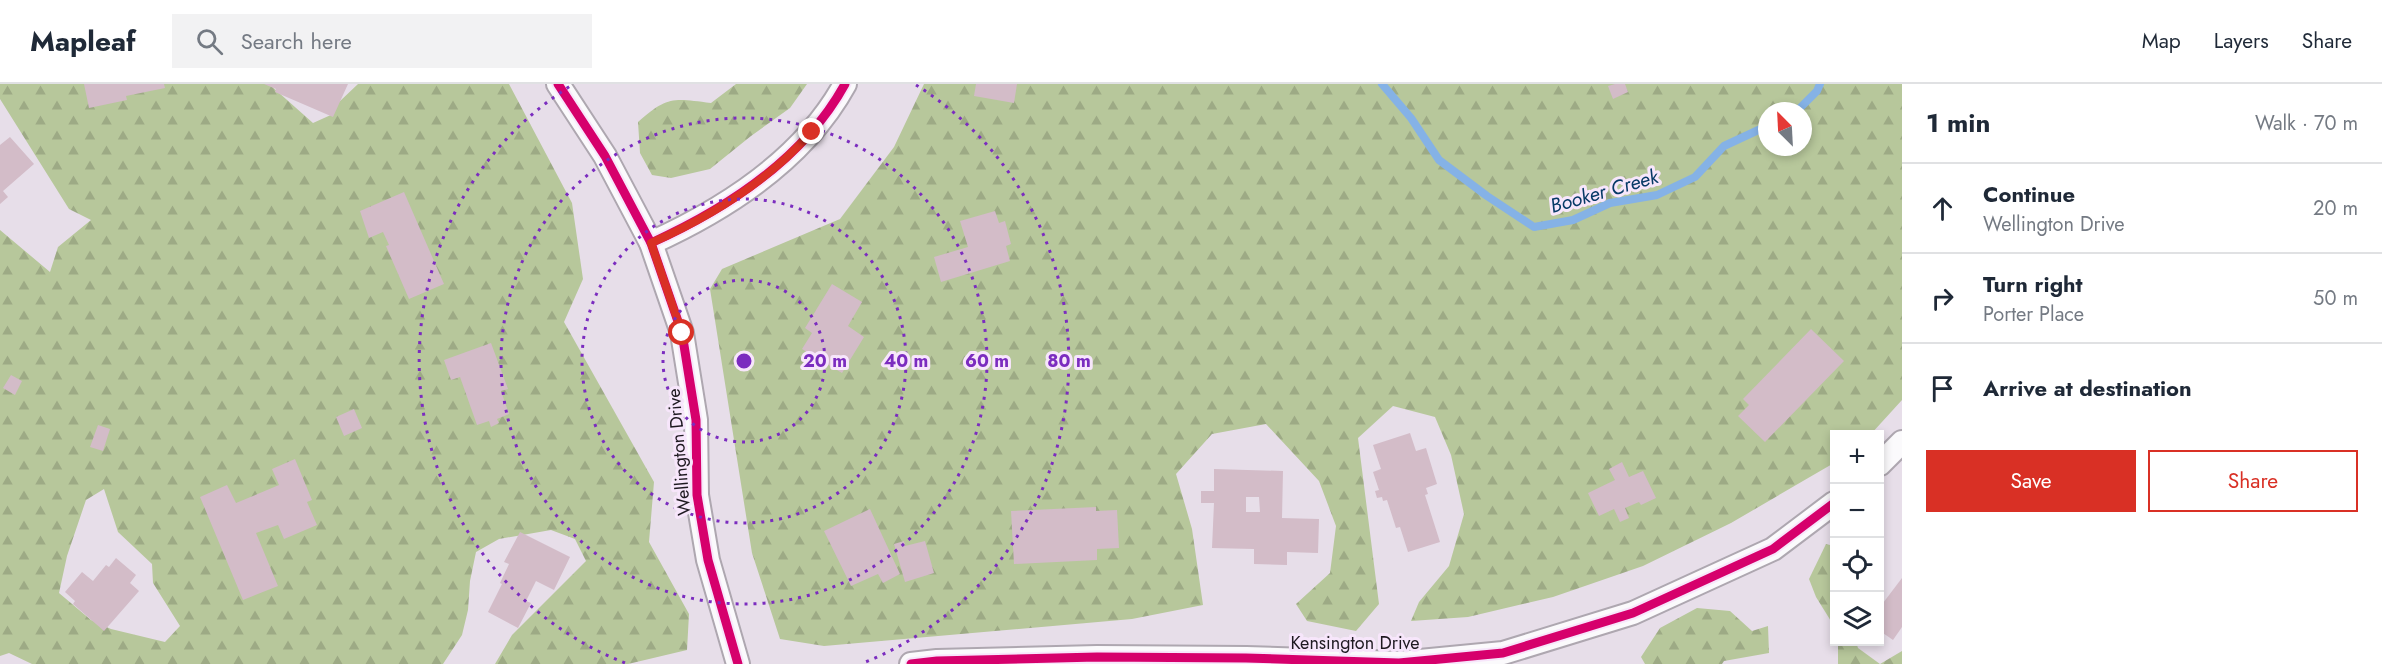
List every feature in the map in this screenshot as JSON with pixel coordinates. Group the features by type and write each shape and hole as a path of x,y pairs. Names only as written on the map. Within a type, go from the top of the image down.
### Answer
{"street":[{"name":"Wellington Drive","path":"558,84 605,156 651,243 682,333 696,420 699,506 708,560 738,664"},
{"path":"651,243 689,225 778,165 812,132 845,84"},
{"path":"1884,460 1902,442"},
{"name":"Kensington Drive","path":"912,664 937,661 1097,657 1246,658 1399,663 1503,653 1633,613 1773,549 1830,506"}],"green space":[{"path":"0,84 269,84 313,123 333,114 338,103 358,84 509,84 572,203 583,279 564,322 654,482 649,542 689,614 687,650 628,664 495,664 512,635 586,561 575,539 551,530 499,539 476,552 462,635 443,664 32,664 9,653 0,656 0,230 50,272 58,247 91,220 69,209 0,99","holes":["104,489 118,532 152,564 153,583 180,626 165,642 111,629 91,620 59,593 67,556 86,500"]},
{"path":"736,84 807,84 790,108 710,169 671,178 652,175 640,153 638,122 656,107 671,101 688,100 711,103"},
{"path":"924,84 1902,84 1902,400 1875,430 1830,430 1830,465 1731,523 1643,566 1553,597 1468,617 1411,621 1419,602 1449,566 1464,514 1451,455 1435,417 1393,406 1358,438 1379,604 1356,631 1307,621 1296,604 1330,573 1336,526 1319,481 1266,424 1212,434 1176,474 1192,529 1203,605 1132,619 824,646 780,639 752,553 710,289 722,269 840,219 894,147"},
{"path":"1826,544 1830,545 1830,620 1816,597 1809,579"},
{"path":"1697,608 1730,611 1752,631 1768,626 1769,653 1724,661 1722,664 1645,664 1641,657 1660,628"},
{"path":"1838,646 1857,646 1880,664 1838,664"},
{"path":"1902,651 1902,664 1880,664"}],"building":[{"path":"84,84 164,84 165,88 126,96 127,100 89,108"},
{"path":"264,84 348,84 333,117 275,92 276,89"},
{"path":"976,84 1017,84 1014,103 974,96"},
{"path":"1625,84 1628,92 1613,99 1608,86"},
{"path":"10,137 34,164 3,191 8,197 0,204 0,145"},
{"path":"404,192 444,284 409,299 386,246 389,245 383,232 369,238 360,211"},
{"path":"995,211 999,223 1005,221 1011,244 1006,246 1010,261 941,282 934,257 968,247 960,221"},
{"path":"832,284 862,302 848,326 864,337 842,373 802,349 812,333 805,328"},
{"path":"1811,329 1844,361 1765,442 1738,416 1749,405 1743,399"},
{"path":"491,343 508,389 501,391 509,414 497,419 499,423 491,427 489,421 477,425 460,377 451,380 444,360"},
{"path":"11,375 22,381 15,395 3,388"},
{"path":"354,409 362,428 344,436 336,417"},
{"path":"98,425 110,429 103,451 90,447"},
{"path":"1410,433 1416,451 1426,448 1437,484 1426,488 1428,494 1425,495 1440,542 1408,552 1400,527 1396,528 1387,500 1383,501 1382,497 1377,498 1375,491 1379,490 1373,472 1381,469 1373,445"},
{"path":"295,459 312,500 307,502 317,525 284,539 278,525 256,533 278,586 243,600 200,497 227,485 236,503 279,485 272,469"},
{"path":"1622,462 1629,477 1643,471 1656,498 1641,505 1639,502 1625,508 1629,518 1620,522 1614,509 1599,516 1588,493 1615,480 1609,469"},
{"path":"1214,469 1283,471 1282,518 1319,519 1318,553 1287,552 1287,565 1254,564 1254,549 1212,548 1214,503 1201,503 1201,491 1214,491","holes":["1246,497 1259,497 1260,512 1246,512"]},
{"path":"1096,507 1096,511 1117,510 1119,548 1097,549 1097,560 1014,564 1011,511"},
{"path":"870,509 900,574 883,583 878,574 851,586 824,531"},
{"path":"520,532 570,557 554,590 536,581 526,601 531,603 518,628 488,612 509,564 504,562"},
{"path":"904,541 905,546 925,541 934,573 905,582 894,544"},
{"path":"116,558 136,575 130,583 139,591 104,631 73,604 75,601 65,592 82,572 93,581 106,565 109,567"},
{"path":"1902,578 1902,627 1893,640 1884,634 1884,602"}],"waterway":[{"name":"Booker Creek","path":"1382,84 1411,118 1439,160 1534,227 1573,220 1610,203 1657,195 1695,177 1724,146 1758,130"},
{"name":"Booker Creek","path":"1806,102 1817,91 1820,84"}],"cycle path":[{"path":"558,84 605,156 651,243 682,333 696,420 697,495 708,560 738,664"},
{"path":"651,243 735,198 761,179 808,136 828,111 845,84"},
{"path":"911,664 937,661 1097,657 1246,658 1399,663 1503,653 1633,613 1773,549 1830,506"}],"route":[{"path":"682,333 651,243 689,225 732,198 778,165 812,132"}]}
